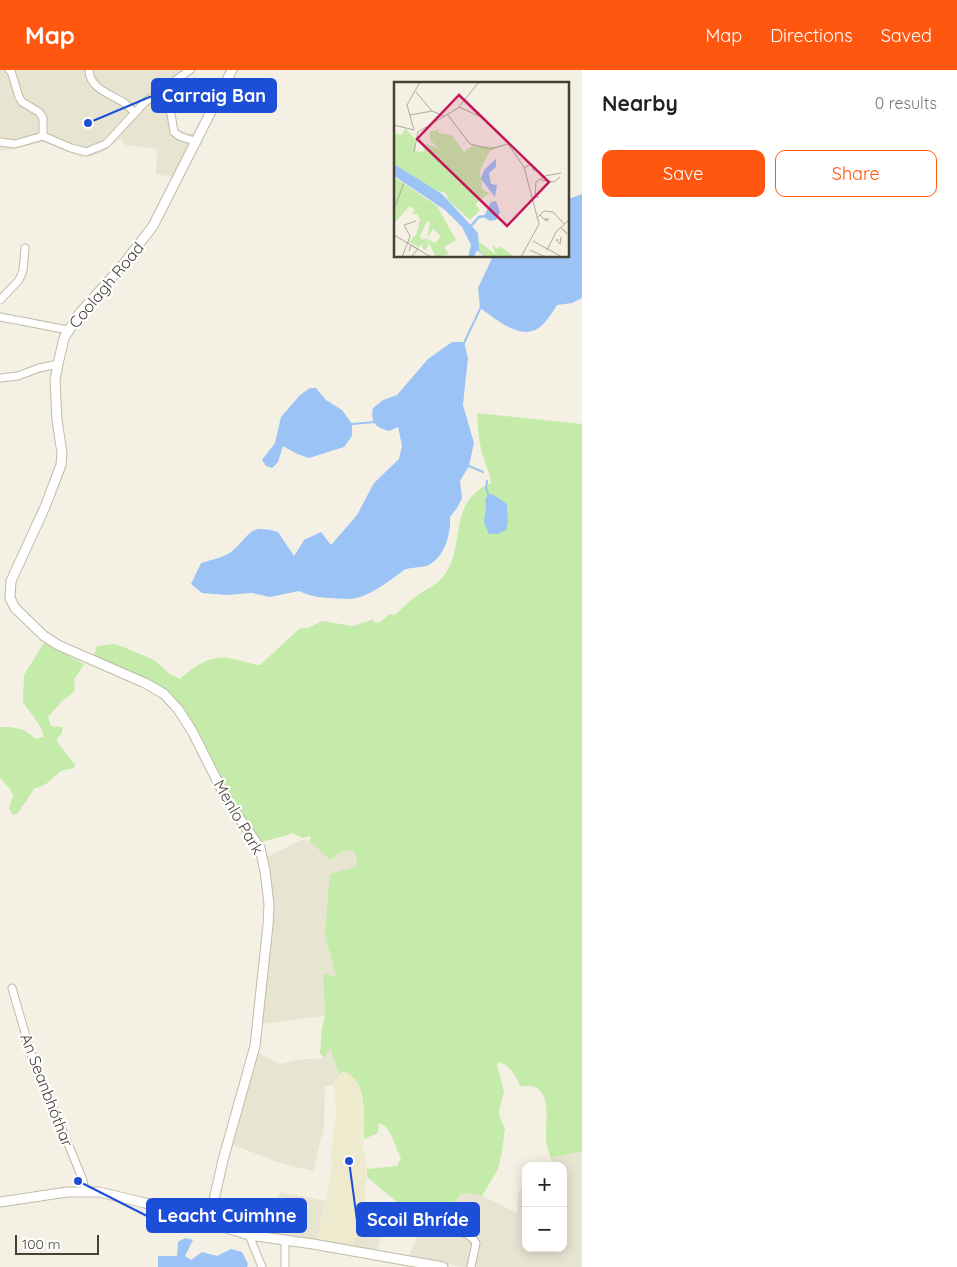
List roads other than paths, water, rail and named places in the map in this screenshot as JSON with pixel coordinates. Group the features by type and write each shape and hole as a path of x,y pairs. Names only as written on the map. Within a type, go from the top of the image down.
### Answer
{"street":[{"path":"10,70 18,97 22,102 39,112 43,118 43,136"},
{"path":"89,70 92,81 101,91 126,104 134,113"},
{"path":"0,142 15,144 43,136 86,152 106,144 144,103 190,70"},
{"name":"Coolagh Road","path":"10,598 11,581 45,506 60,465 62,453 56,401 58,364 68,330 137,248 153,226 232,70"},
{"path":"160,91 171,114 174,132 179,136 197,142"},
{"path":"0,300 18,280 23,271 25,248"},
{"path":"0,317 68,330"},
{"path":"0,378 18,376 39,368 58,364"},
{"name":"Menlo Park","path":"10,598 22,616 44,636 164,694 178,710 192,731 228,802 260,848 265,871 268,911 255,1046 208,1222"},
{"name":"An Seanbhóthar","path":"12,988 32,1057 86,1191"},
{"path":"0,1202 67,1192 99,1192 145,1203 249,1235 442,1267"},
{"path":"456,1231 472,1237 476,1244 470,1267"},
{"path":"249,1235 262,1267"},
{"path":"285,1267 286,1240"}],"water":[{"path":"582,194 582,298 572,303 557,305 546,321 538,328 530,331 522,332 504,325 480,308 478,288 492,258 570,258 570,198"},
{"path":"452,342 464,342 468,358 463,405 474,443 469,466 460,481 462,498 450,517 448,539 442,552 432,563 404,570 370,593 348,599 317,597 299,591 270,597 252,593 227,595 202,593 191,584 201,563 228,554 255,530 278,532 294,556 304,540 321,532 331,545 357,515 374,483 399,459 402,446 398,427 389,431 377,426 372,417 373,408 383,400 397,395 428,359"},
{"path":"310,388 316,388 326,400 342,410 352,424 352,436 344,447 309,458 283,446 278,462 272,468 266,466 262,460 275,443 281,417 300,395"},
{"path":"488,494 494,495 507,504 508,522 506,530 498,534 489,534 484,522 485,500"},
{"path":"185,1238 193,1240 185,1256 191,1260 202,1252 217,1256 231,1249 242,1252 248,1264 247,1267 158,1267 158,1256 177,1256 178,1242"}],"waterway":[{"path":"464,343 481,307"},
{"path":"352,424 375,422"},
{"path":"469,466 483,472"},
{"path":"487,481 486,488 488,494"}],"place":[{"name":"Carraig Ban","path":"88,123"},
{"name":"Scoil Bhríde","path":"349,1161"},
{"name":"Leacht Cuimhne","path":"78,1181"}]}
